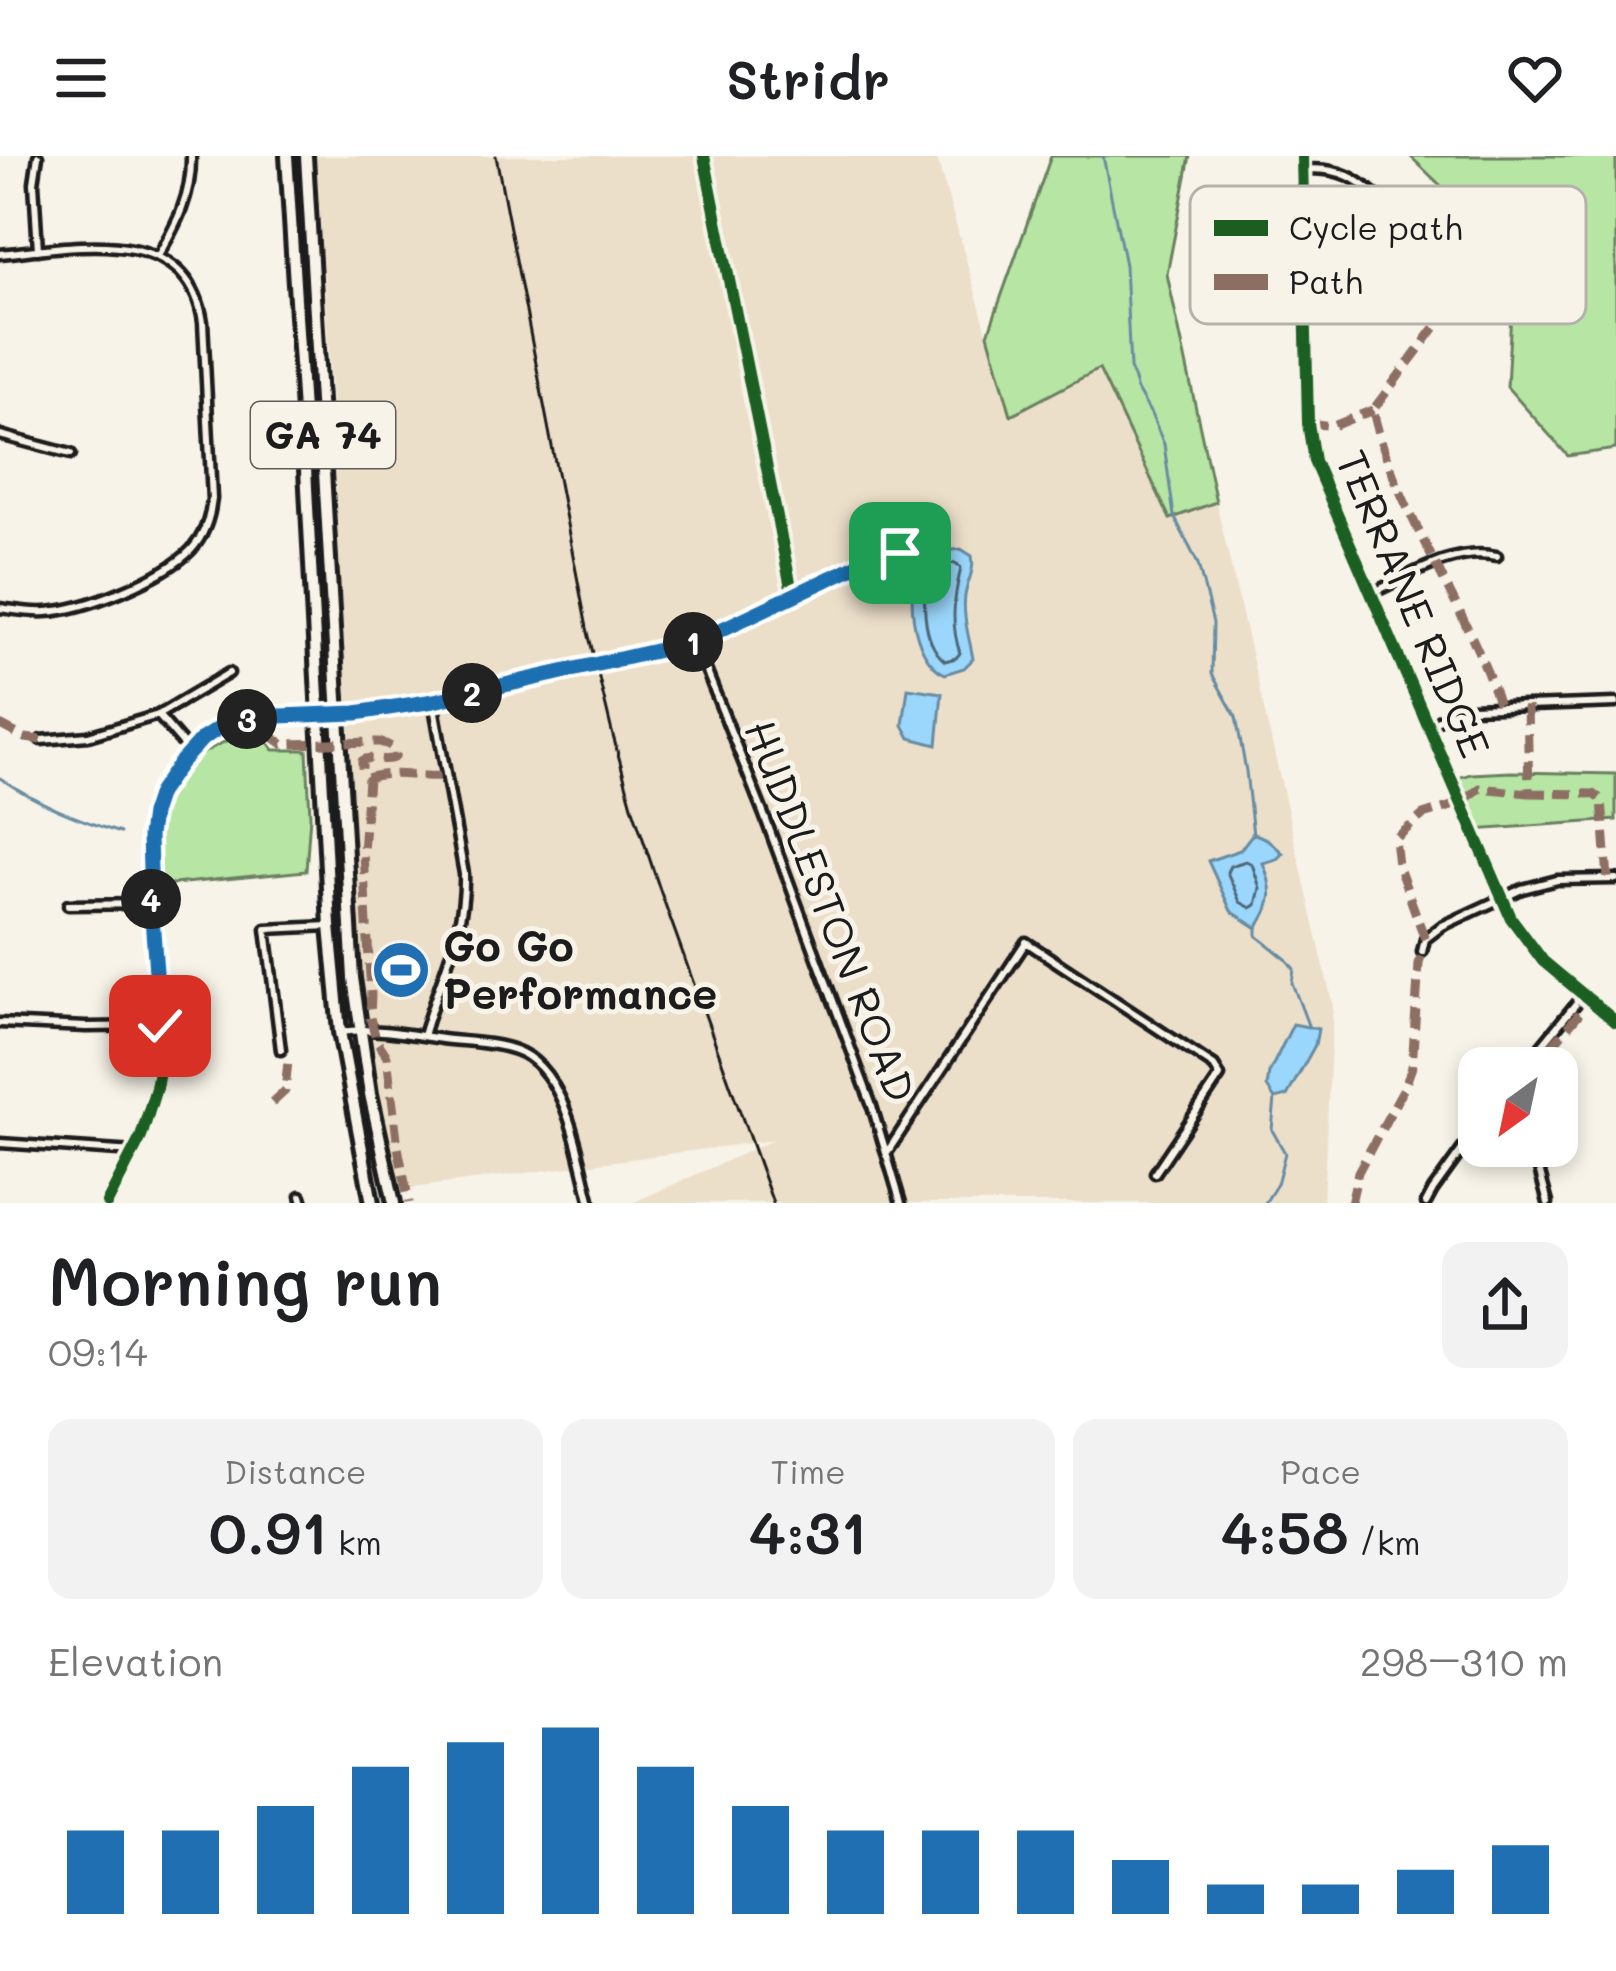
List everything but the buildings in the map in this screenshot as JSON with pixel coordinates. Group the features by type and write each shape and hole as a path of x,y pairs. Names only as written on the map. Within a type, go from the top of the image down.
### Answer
{"main road":[{"name":"GA 74","path":"287,156 330,926 340,1032 372,1203"},
{"name":"GA 74","path":"306,156 353,978 366,1029 370,1094 394,1203"}],"street":[{"path":"38,156 34,199 38,250"},
{"path":"158,256 184,208 191,156"},
{"path":"704,156 793,597"},
{"name":"TERRANE RIDGE","path":"1301,156 1303,186"},
{"path":"1302,170 1336,172 1363,186"},
{"path":"0,254 119,247 158,256 186,277 201,310 212,500 199,540 180,560 79,607 41,613 0,608"},
{"name":"TERRANE RIDGE","path":"1307,324 1311,451 1501,898 1532,950 1616,1022"},
{"path":"0,435 71,454"},
{"path":"107,1203 134,1152 156,1088 160,1058 151,904 152,814 159,793 202,739 232,722 254,717 338,714 434,701 695,642 860,564 910,551"},
{"path":"1370,594 1455,556 1497,556"},
{"name":"HUDDLESTON ROAD","path":"695,642 764,814 888,1151 902,1203"},
{"path":"41,740 88,736 158,715 229,674"},
{"path":"423,1036 460,924 465,892 434,701"},
{"path":"1428,726 1471,708 1616,703"},
{"path":"158,715 190,752"},
{"path":"1422,952 1425,939 1442,926 1501,898 1543,883 1616,879"},
{"path":"68,905 151,904"},
{"path":"281,1050 266,929 330,926"},
{"path":"888,1151 1027,942 1214,1066 1220,1076 1155,1173"},
{"path":"1540,1047 1583,995"},
{"path":"0,1023 160,1026"},
{"path":"340,1032 366,1029 510,1048 541,1066 566,1114 591,1203"},
{"path":"0,1143 134,1152"},
{"path":"1426,1203 1458,1155"},
{"path":"1538,1167 1548,1203"}],"shaded area":[{"path":"316,156 936,156 1011,414 1100,368 1170,519 1216,502 1333,1006 1323,1203 632,1203 773,1140 398,1190 358,950"}],"green space":[{"path":"1051,156 1190,156 1167,274 1216,502 1170,519 1099,369 1011,415 988,334"},
{"path":"1410,156 1616,156 1616,449 1568,456 1507,387 1510,324 1586,324 1586,186 1441,186"},
{"path":"259,731 274,750 307,750 306,871 153,886 157,817 180,772 192,757"},
{"path":"1511,772 1616,774 1616,820 1473,830 1451,780"}],"water":[{"path":"961,549 973,562 964,604 973,659 964,668 945,674 933,665 917,637 914,583 924,554"},
{"path":"908,688 942,693 937,745 910,738 903,725"},
{"path":"1253,833 1283,853 1263,863 1270,896 1257,928 1231,911 1208,861 1240,850"},
{"path":"1293,1024 1318,1029 1315,1045 1287,1096 1275,1099 1267,1087 1269,1073"}],"waterway":[{"path":"1103,156 1125,265 1130,368 1164,444 1174,516 1198,564 1213,623 1212,674 1236,717 1253,835"},
{"path":"0,778 58,810 120,833"},
{"path":"1257,929 1257,936 1294,969 1292,983 1308,1025"},
{"path":"1265,1203 1277,1184 1285,1153 1272,1130 1275,1099"}],"railway":[{"path":"496,156 587,628 612,732 660,890 773,1203"}],"marked path":[{"path":"1438,324 1373,410 1398,485 1499,706"},
{"path":"1308,423 1333,426 1373,410"},
{"path":"1425,939 1398,865 1395,839 1423,815 1461,803 1480,788 1529,793 1527,705"},
{"path":"0,725 25,738 41,740"},
{"path":"244,730 258,727 283,744 379,742 394,751 391,759 362,761 362,772 368,778 363,853 370,1018 387,1056 409,1203"},
{"path":"368,778 446,776"},
{"path":"1529,793 1594,794 1602,800 1608,879"},
{"path":"1351,1203 1358,1172 1412,1067 1422,952"},
{"path":"1551,1047 1582,1010 1580,1000"},
{"path":"272,1103 285,1091 288,1061"}],"cycle path":[{"path":"704,156 793,597"},
{"path":"1302,156 1303,186"},
{"path":"1306,324 1308,423 1314,461 1511,918 1543,961 1616,1022"},
{"path":"107,1203 141,1137 161,1058 151,904 152,814 165,783 202,739 232,722 254,717 396,708 695,642 860,564 910,551"}],"place":[{"name":"Go Go Performance","path":"401,970"}],"route":[{"path":"160,1026 152,938 152,814 159,793 202,739 232,722 254,717 356,713 434,701 695,642 860,564 900,553"}]}
